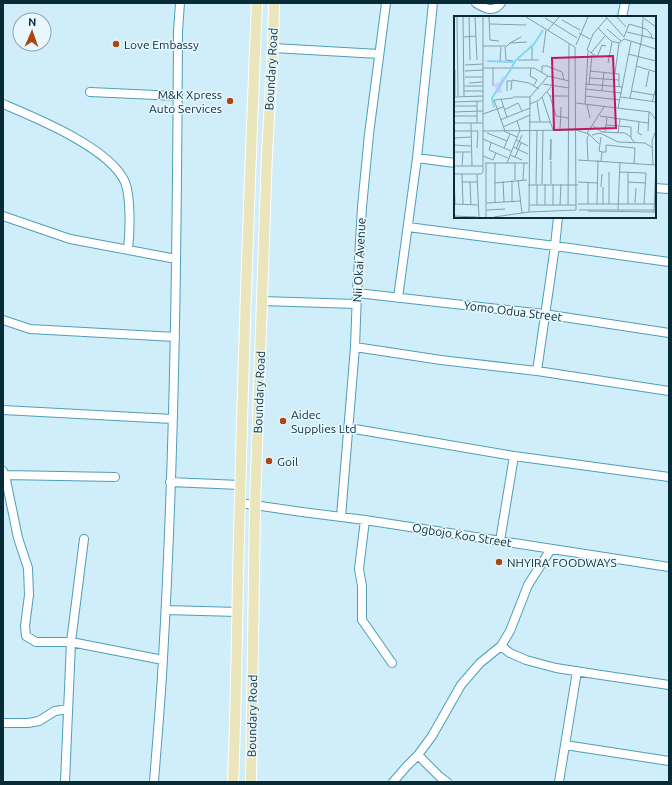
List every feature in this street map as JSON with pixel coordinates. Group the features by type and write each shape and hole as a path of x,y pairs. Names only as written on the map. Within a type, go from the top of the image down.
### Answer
{"main road":[{"name":"Boundary Road","path":"233,782 248,222 257,3"},
{"name":"Boundary Road","path":"251,782 255,505 267,153 274,3"}],"street":[{"path":"154,782 166,610 175,337 178,31 180,3"},
{"name":"Nii Okai Avenue","path":"341,517 355,347 362,207 369,134 386,3"},
{"path":"398,298 417,158 433,3"},
{"path":"476,3 484,9 492,10 502,3"},
{"path":"622,16 625,3"},
{"path":"273,48 379,54"},
{"path":"90,92 178,96"},
{"path":"3,104 63,130 107,160 123,178 126,184 128,204 128,249"},
{"path":"417,158 454,163"},
{"path":"656,188 669,189"},
{"path":"3,216 70,239 176,259"},
{"path":"537,371 558,218"},
{"path":"408,227 669,262"},
{"name":"Yomo Odua Street","path":"357,293 544,314 669,333"},
{"path":"262,301 356,304"},
{"path":"3,320 30,329 175,337"},
{"path":"355,347 441,360 537,371 669,391"},
{"path":"3,410 172,420"},
{"path":"349,428 514,456 669,476"},
{"path":"500,541 514,456"},
{"path":"115,477 4,473 18,538 28,568 29,595 25,626 26,636 36,642 71,642 163,660"},
{"path":"170,482 240,485"},
{"name":"Ogbojo Koo Street","path":"240,502 669,567"},
{"path":"365,520 359,569 362,586 362,620 392,663"},
{"path":"65,782 71,642 84,539"},
{"path":"393,782 418,755 432,736 461,685 480,663 501,646 510,631 528,585 551,549"},
{"path":"166,610 238,612"},
{"path":"501,646 510,653 526,660 577,671 669,685"},
{"path":"560,782 577,671"},
{"path":"3,724 39,721 55,711 68,710"},
{"path":"565,745 669,761"},
{"path":"418,755 447,782"}],"place":[{"name":"Love Embassy","path":"116,44"},
{"name":"M&K Xpress Auto Services","path":"230,101"},
{"name":"Aidec Supplies Ltd","path":"283,421"},
{"name":"Goil","path":"269,461"},
{"name":"NHYIRA FOODWAYS","path":"499,562"}]}
